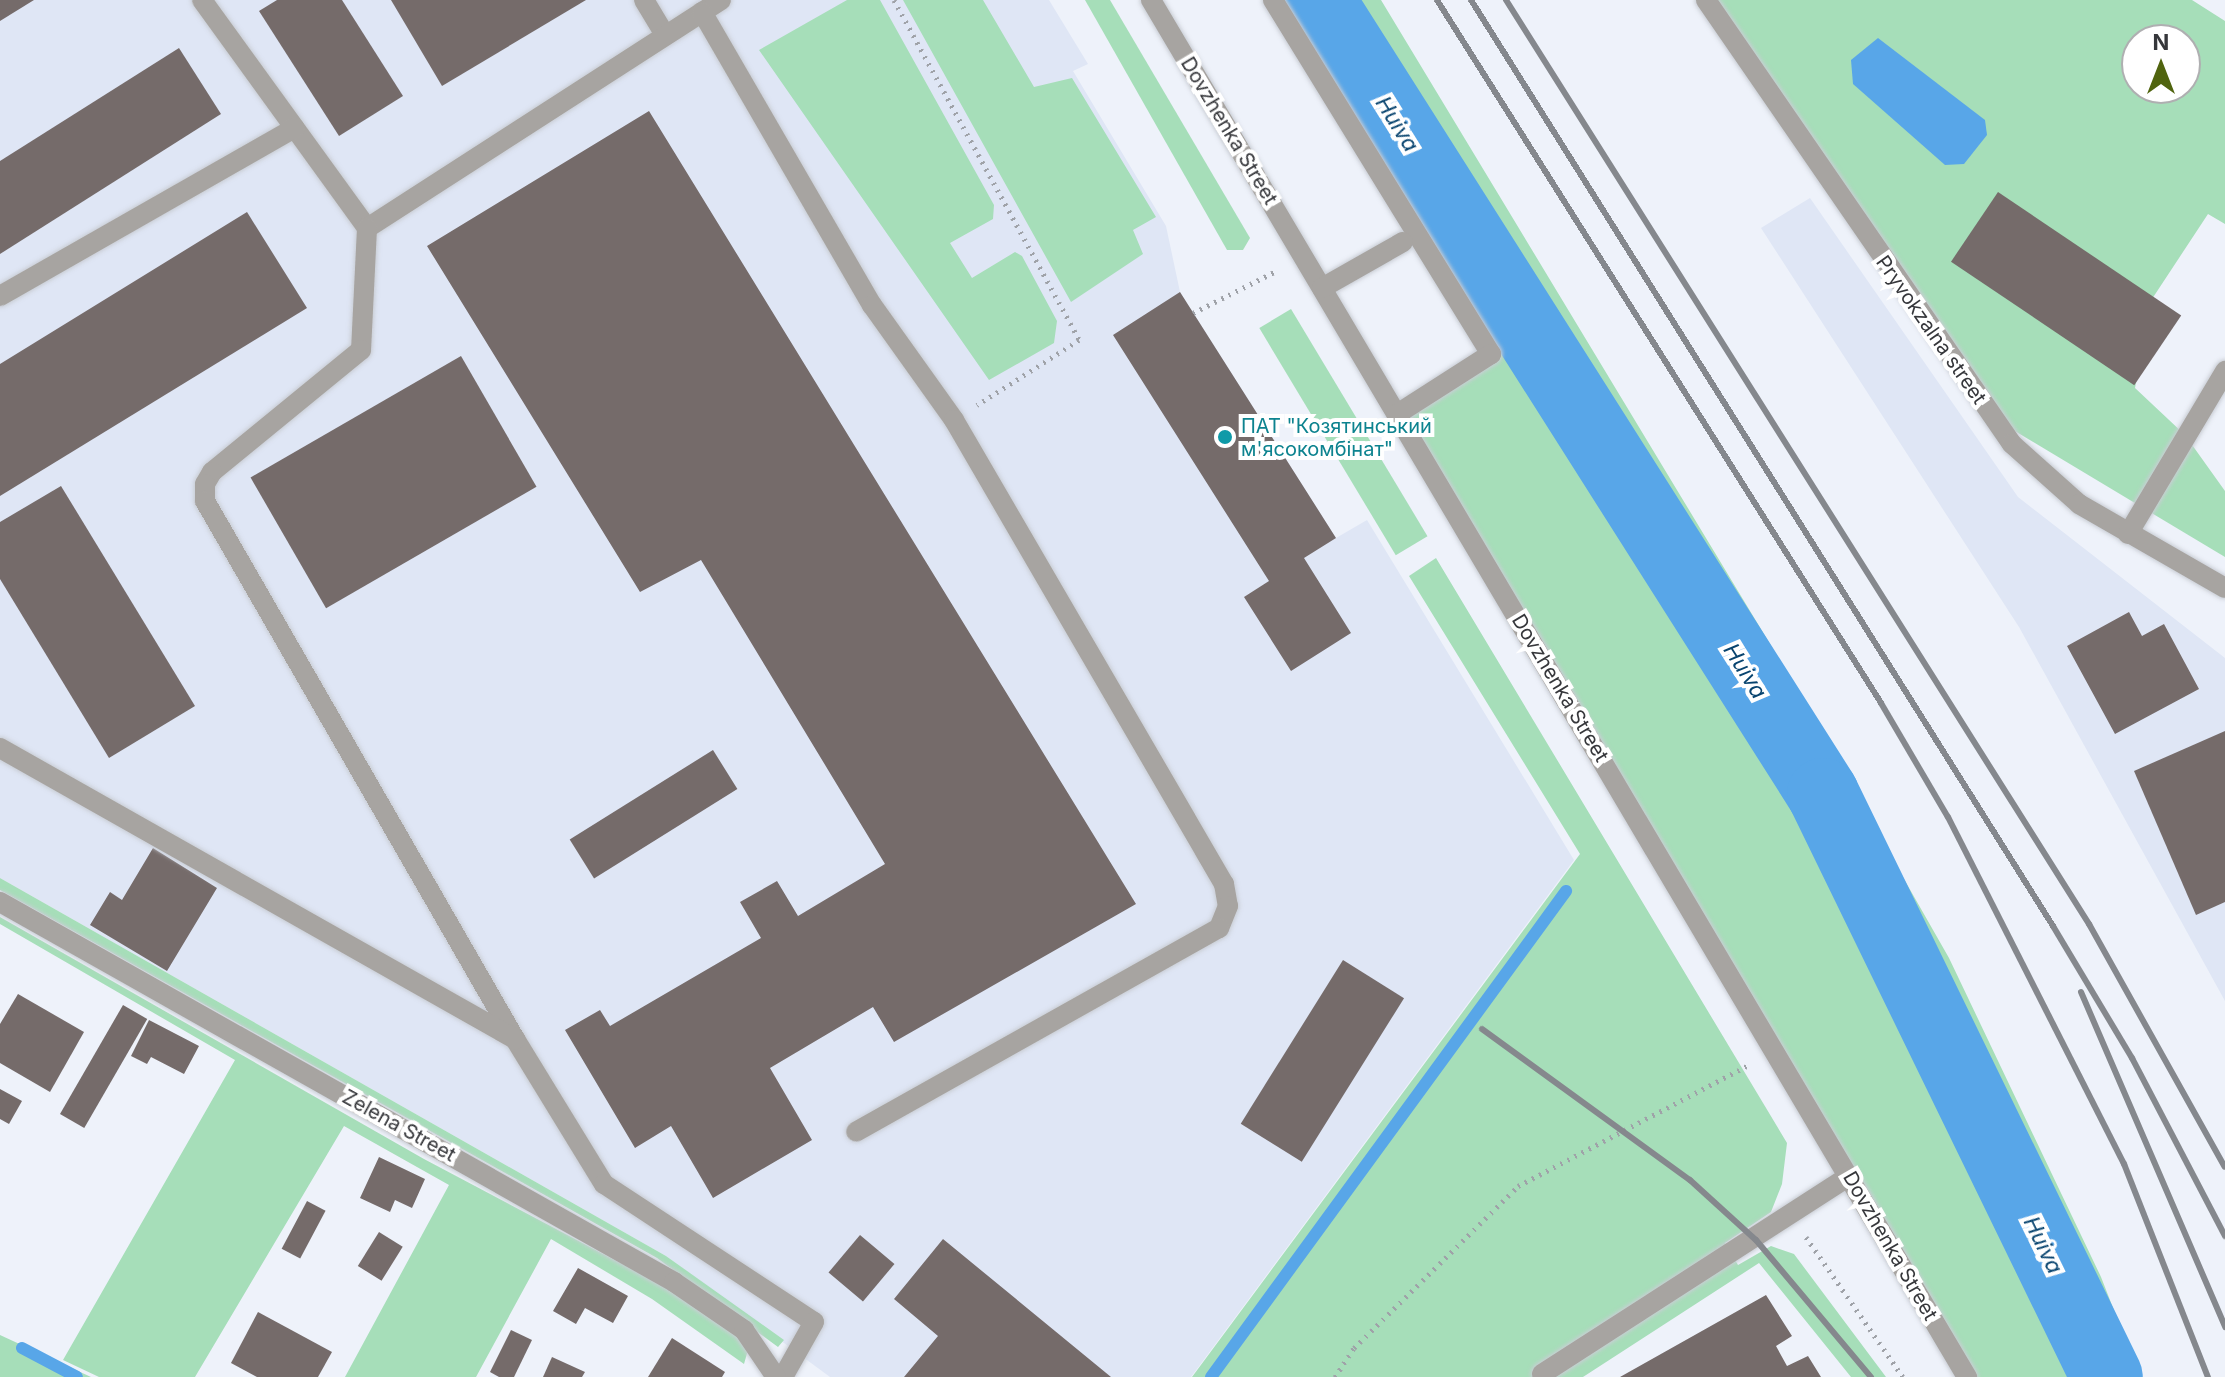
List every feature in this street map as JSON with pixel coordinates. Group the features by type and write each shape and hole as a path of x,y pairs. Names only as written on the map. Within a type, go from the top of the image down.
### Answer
{"street":[{"path":"202,0 367,228 361,350 212,472 205,484 205,501 515,1039 604,1184 814,1322 783,1377"},
{"path":"644,0 665,35"},
{"path":"367,228 721,0"},
{"name":"Dovzhenka Street","path":"1151,0 1967,1377"},
{"path":"1273,0 1491,354 1397,414"},
{"name":"Pryvokzalna street","path":"1706,0 2012,444 2079,504 2225,588"},
{"path":"702,12 872,305 954,420 1224,884 1228,906 1219,928 856,1132"},
{"path":"0,296 294,128"},
{"path":"1322,288 1403,242"},
{"path":"2128,534 2225,371"},
{"path":"0,748 515,1039"},
{"name":"Zelena Street","path":"0,902 674,1282 744,1330 776,1377"},
{"path":"1542,1374 1849,1176"}],"path":[{"path":"894,0 1079,340 954,420"},
{"path":"1193,313 1304,258"},
{"path":"1335,1377 1354,1348 1518,1186 1623,1127 1776,1051"},
{"path":"1795,1212 1808,1243 1903,1377"}],"shaded area":[{"path":"0,0 1049,0 1088,64 1073,71 1166,226 1180,292 1336,538 1367,520 1574,860 1191,1377 830,1377 666,1256 0,878"},
{"path":"1810,198 2018,497 2225,658 2225,1001 2019,627 1761,228"}],"green space":[{"path":"847,0 880,0 994,205 993,219 950,243 972,278 1015,252 1022,256 1057,321 1054,343 989,380 759,50"},
{"path":"903,0 983,0 1034,87 1072,78 1156,217 1133,230 1143,254 1071,302"},
{"path":"1085,0 1110,0 1250,238 1243,250 1227,250"},
{"path":"1273,0 1381,0 1770,644 1949,958 2101,1277 2140,1377 1967,1377 1397,414 1491,355"},
{"path":"1708,0 2192,0 2225,21 2225,224 2208,214 2152,299 2135,388 2185,435 2225,491 2225,557 1993,418"},
{"path":"1291,309 1427,536 1396,555 1259,328"},
{"path":"1436,558 1787,1143 1782,1184 1771,1212 1725,1243 1738,1265 1771,1246 1794,1254 1886,1377 1851,1377 1759,1263 1583,1377 1192,1377 1580,854 1409,576"},
{"path":"0,878 666,1256 784,1340 778,1347 657,1258 0,890"},
{"path":"0,917 424,1159 690,1300 732,1326 748,1350 744,1364 652,1299 551,1239 476,1377 345,1377 449,1185 344,1126 195,1377 99,1377 63,1360 235,1060 0,924"},
{"path":"0,1335 91,1377 0,1377"}],"water":[{"path":"1878,38 1985,120 1987,135 1964,164 1945,165 1853,84 1851,60"}],"building":[{"path":"0,0 34,0 0,21"},
{"path":"277,0 342,0 403,96 339,136 259,11"},
{"path":"391,0 586,0 442,86"},
{"path":"179,48 221,114 0,254 0,161"},
{"path":"649,111 1136,904 894,1042 873,1007 770,1068 812,1140 713,1198 671,1126 635,1148 565,1030 600,1010 610,1026 761,938 740,902 777,881 798,916 885,864 701,560 640,592 427,246"},
{"path":"1998,192 2181,316 2134,385 1951,262"},
{"path":"247,212 307,308 0,496 0,364"},
{"name":"ПАТ \"Козятинський м'ясокомбінат\"","path":"1180,292 1336,538 1304,558 1351,633 1291,671 1244,597 1269,581 1113,335"},
{"path":"461,356 536,487 326,608 251,478"},
{"path":"61,486 195,706 109,758 0,579 0,522"},
{"path":"2129,612 2142,636 2164,624 2199,689 2115,734 2067,646"},
{"path":"2225,731 2225,902 2196,915 2134,771"},
{"path":"713,750 737,789 594,879 570,840"},
{"path":"153,848 217,888 167,971 90,925 110,892 122,900"},
{"path":"1343,960 1404,998 1302,1162 1241,1124"},
{"path":"18,994 84,1032 50,1092 0,1063 0,1024"},
{"path":"123,1005 147,1019 84,1128 60,1114"},
{"path":"149,1020 199,1046 184,1074 151,1057 147,1064 131,1056"},
{"path":"0,1089 22,1101 9,1124 0,1119"},
{"path":"379,1157 425,1179 412,1208 395,1200 390,1212 360,1198"},
{"path":"307,1201 326,1211 300,1259 282,1249"},
{"path":"379,1232 403,1247 382,1281 358,1266"},
{"path":"860,1235 894,1264 863,1301 829,1273"},
{"path":"943,1239 1111,1377 904,1377 938,1336 894,1299"},
{"path":"578,1268 628,1296 613,1323 585,1308 576,1324 553,1311"},
{"path":"1766,1295 1792,1336 1776,1346 1787,1366 1808,1356 1821,1377 1620,1377"},
{"path":"258,1312 332,1352 318,1377 257,1377 231,1363"},
{"path":"511,1330 532,1340 514,1377 499,1377 490,1372"},
{"path":"672,1338 725,1372 722,1377 648,1377"},
{"path":"552,1357 585,1372 582,1377 543,1377"}],"waterway":[{"name":"Huiva","path":"1319,0 1823,794 2107,1377"},
{"path":"1211,1377 1566,891"},
{"path":"22,1348 77,1377"}],"railway":[{"path":"1437,0 1881,703 1948,817 2124,1164 2208,1377"},
{"path":"1471,0 2053,926 2132,1058 2225,1236"},
{"path":"1506,0 2089,924 2225,1167"},
{"path":"2081,992 2225,1327"},
{"path":"1482,1029 1690,1180 1756,1240 1871,1377"}],"place":[{"name":"ПАТ \"Козятинський м'ясокомбінат\"","path":"1225,437"}]}
